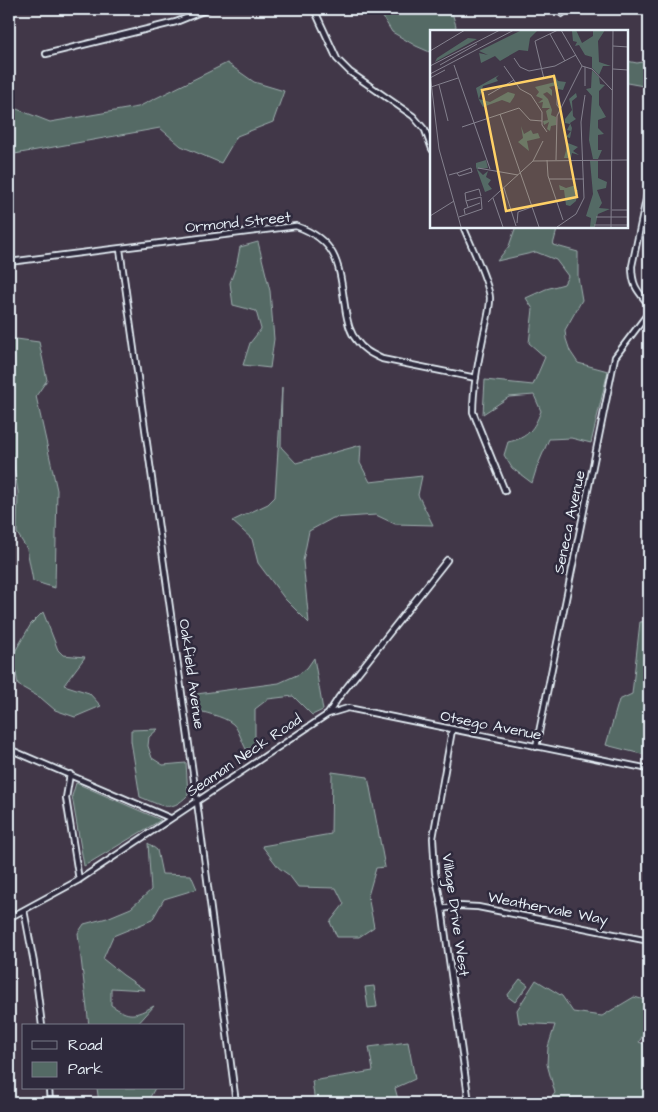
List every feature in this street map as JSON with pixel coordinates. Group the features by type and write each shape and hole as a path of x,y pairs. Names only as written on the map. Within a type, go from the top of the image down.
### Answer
{"street":[{"path":"46,54 176,22 208,9"},
{"path":"314,9 336,58 350,72 414,116 424,130 430,144"},
{"path":"562,14 567,9"},
{"path":"649,184 632,266 632,280 649,305"},
{"name":"Ormond Street","path":"9,262 296,226 321,238 331,249 337,262 350,330 357,342 368,352 382,358 476,378"},
{"path":"464,228 490,297 473,398 473,412 505,491"},
{"name":"Oakfield Avenue","path":"120,249 197,802 236,1103"},
{"name":"Seneca Avenue","path":"536,747 615,357 649,312"},
{"name":"Seaman Neck Road","path":"9,918 79,880 328,714 339,697 447,560"},
{"name":"Otsego Avenue","path":"328,714 348,708 649,769"},
{"name":"Village Drive West","path":"452,730 433,838 435,873 442,908 469,1103"},
{"path":"9,749 170,818"},
{"path":"70,774 66,798 79,880"},
{"name":"Weathervale Way","path":"442,908 457,906 478,907 649,941"},
{"path":"24,910 34,962 42,1024"},
{"path":"49,1090 50,1103"}],"green space":[{"path":"378,9 451,9 456,26 454,30 430,30 430,52 392,32"},
{"path":"628,61 637,63 649,61 649,87 628,83"},
{"path":"227,63 254,82 284,91 273,122 237,136 221,163 181,146 160,128 9,155 9,106 50,122 138,107"},
{"path":"515,228 557,228 553,245 578,252 578,277 582,300 565,330 566,339 570,351 578,363 608,371 591,443 571,438 549,439 532,483 512,468 504,455 508,442 521,438 536,423 541,411 534,395 509,397 483,414 485,380 533,385 545,357 529,343 533,309 526,298 546,289 564,284 568,276 556,260 536,252 497,261 509,246"},
{"path":"258,242 270,291 274,339 270,368 243,365 250,343 261,329 256,311 233,305 230,283 240,247"},
{"path":"9,338 39,342 47,380 36,396 57,490 55,588 33,581 27,549 17,533 18,492 9,435"},
{"path":"282,387 281,447 296,463 361,445 360,463 370,482 422,476 418,495 433,525 395,524 376,515 333,518 309,531 303,561 309,623 285,599 258,563 252,539 232,521 268,504 275,497"},
{"path":"43,612 58,650 63,655 85,657 64,685 89,693 101,706 75,717 55,710 41,698 18,685 13,655 31,624"},
{"path":"649,621 649,756 606,745 619,700 632,694 640,622"},
{"path":"314,658 323,710 312,715 293,696 268,699 255,709 255,747 246,749 237,729 229,721 192,708 189,695 279,683 299,674 307,668"},
{"path":"158,729 149,737 148,746 152,758 163,765 186,763 188,795 182,801 170,806 160,805 140,797 131,741 131,730"},
{"path":"332,772 368,777 385,867 376,868 368,896 374,927 359,937 337,937 330,922 344,904 336,888 298,887 289,875 279,868 262,846 331,834"},
{"path":"76,783 161,820 84,866 72,796"},
{"path":"148,843 157,850 162,874 191,875 197,889 164,899 152,920 113,936 103,959 145,990 111,988 111,1005 128,1014 137,1014 154,1006 138,1024 89,1024 78,933 84,924 107,918 131,908 151,890"},
{"path":"520,979 528,985 515,1002 507,996"},
{"path":"536,980 562,996 573,1012 602,1016 634,997 649,1001 649,1025 639,1042 649,1046 649,1103 547,1103 555,1093 547,1064 548,1047 555,1025 519,1023 517,1010"},
{"path":"374,986 377,1007 368,1008 365,987"},
{"path":"408,1042 415,1079 395,1088 399,1103 315,1103 312,1081 373,1071 369,1047"},
{"path":"97,1090 154,1090 149,1099 130,1103 99,1103"}]}
